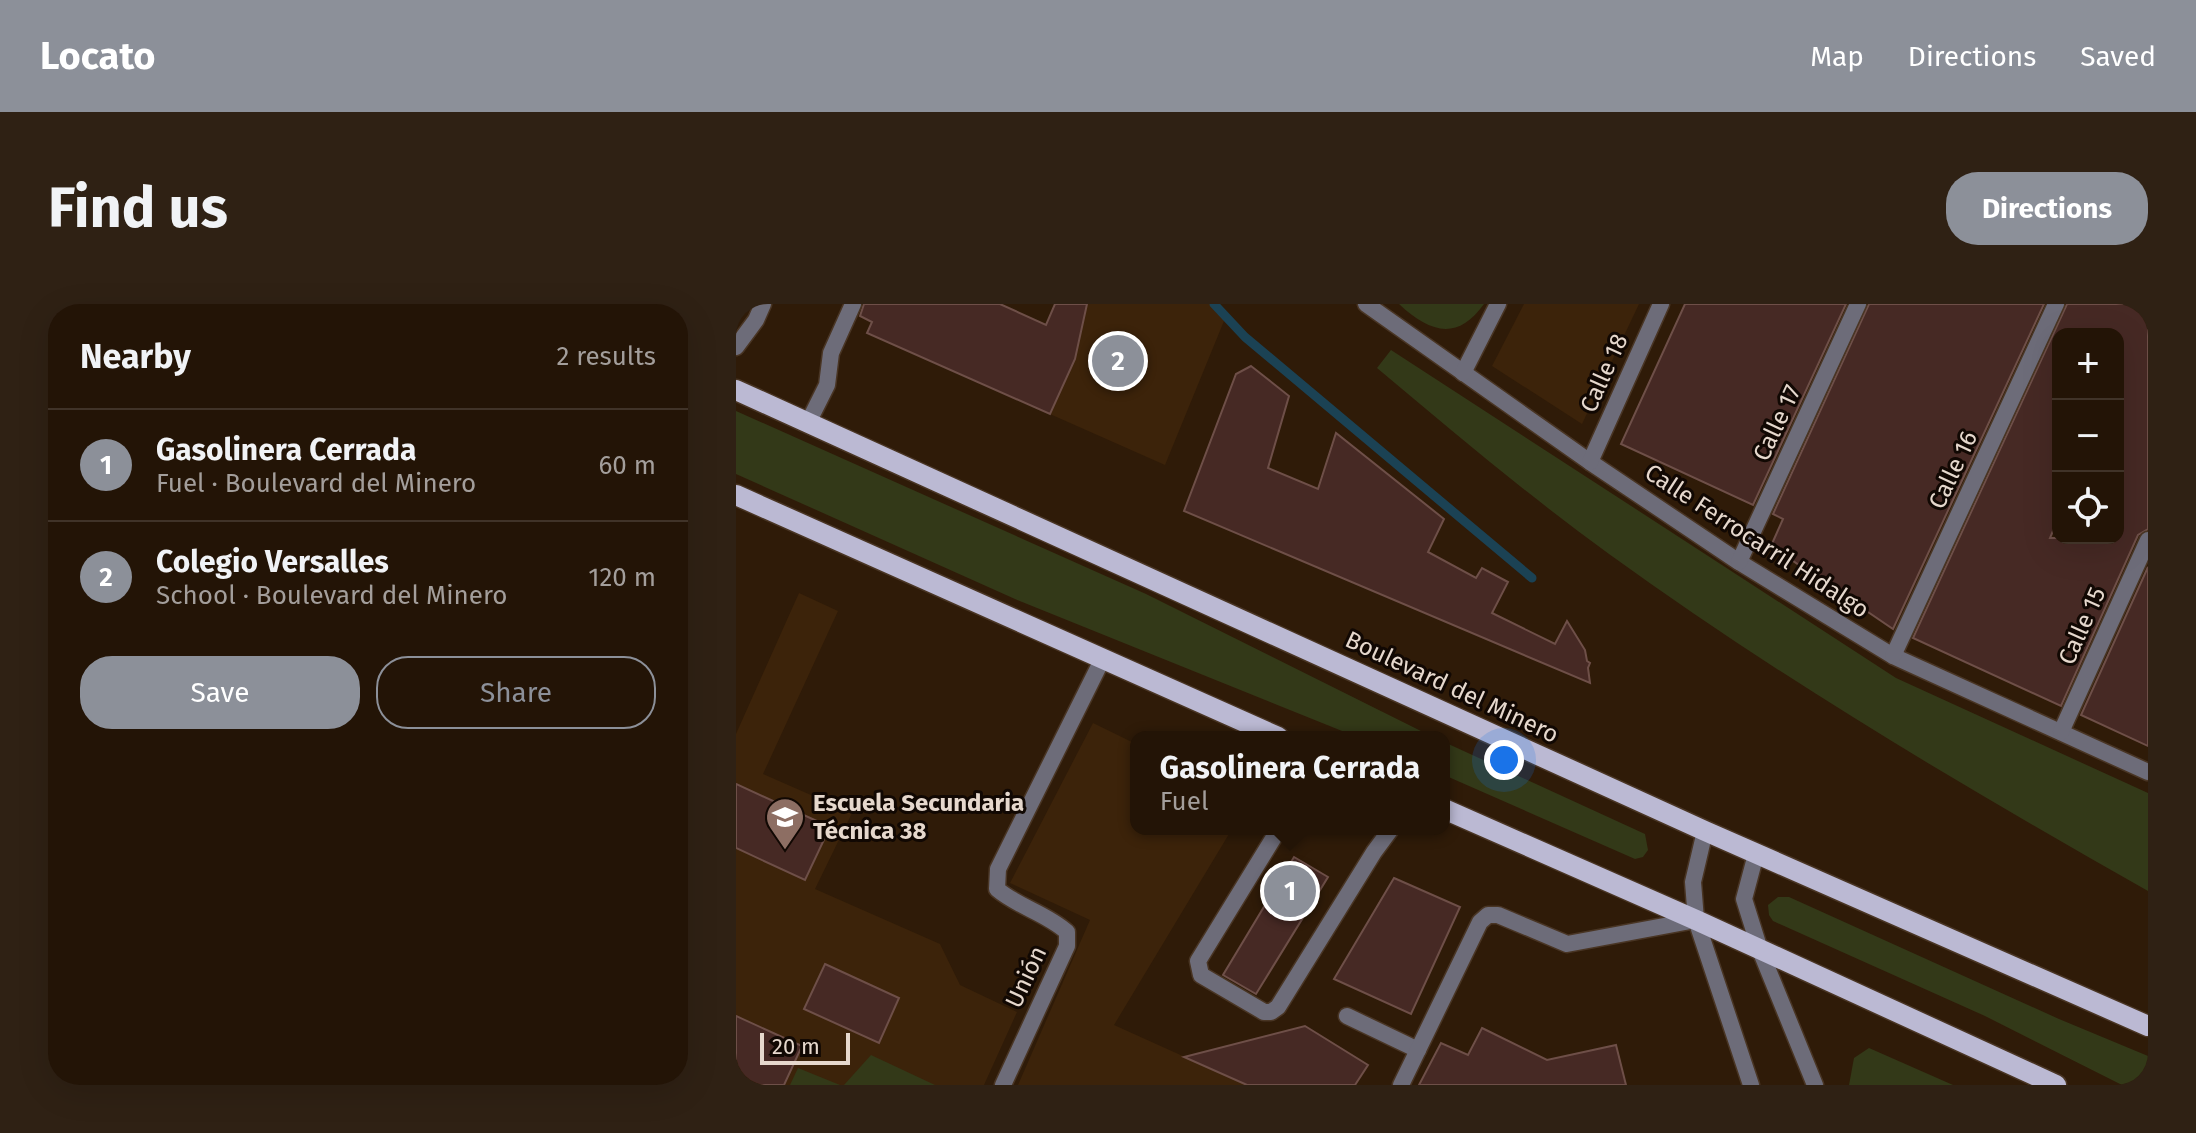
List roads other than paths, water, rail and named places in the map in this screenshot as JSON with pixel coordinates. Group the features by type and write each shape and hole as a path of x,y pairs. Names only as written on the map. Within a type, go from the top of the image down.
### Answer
{"main road":[{"name":"Boulevard del Minero","path":"736,390 1756,854 2148,1026"},
{"path":"736,495 1264,731"},
{"path":"1450,812 2056,1085"}],"street":[{"path":"736,347 756,320 763,304"},
{"path":"808,423 827,385 831,353 853,304"},
{"name":"Calle Ferrocarril Hidalgo","path":"1366,304 1590,462 1739,562 1893,656 2148,772"},
{"path":"1463,373 1498,304"},
{"name":"Calle 18","path":"1590,462 1661,304"},
{"name":"Calle 17","path":"1739,562 1858,304"},
{"name":"Calle 16","path":"1893,656 2056,304"},
{"name":"Calle 15","path":"2061,732 2148,540"},
{"name":"Unión","path":"1003,1085 1067,946 1067,932 1056,922 1012,901 997,889 998,869 1102,660"},
{"path":"1705,831 1693,882 1696,920 1751,1085"},
{"path":"1275,835 1198,961 1201,975 1264,1012 1278,1007 1387,835"},
{"path":"1756,854 1744,899 1760,950 1815,1085"},
{"path":"1401,1085 1480,922 1488,915 1498,915 1567,944 1696,920"},
{"path":"1347,1016 1418,1050"}],"waterway":[{"path":"1214,304 1245,337 1532,578"}],"place":[{"name":"Colegio Versalles","path":"1118,361"},
{"name":"Escuela Secundaria Técnica 38","path":"785,851"},
{"name":"Gasolinera Cerrada","path":"1290,891"}]}
